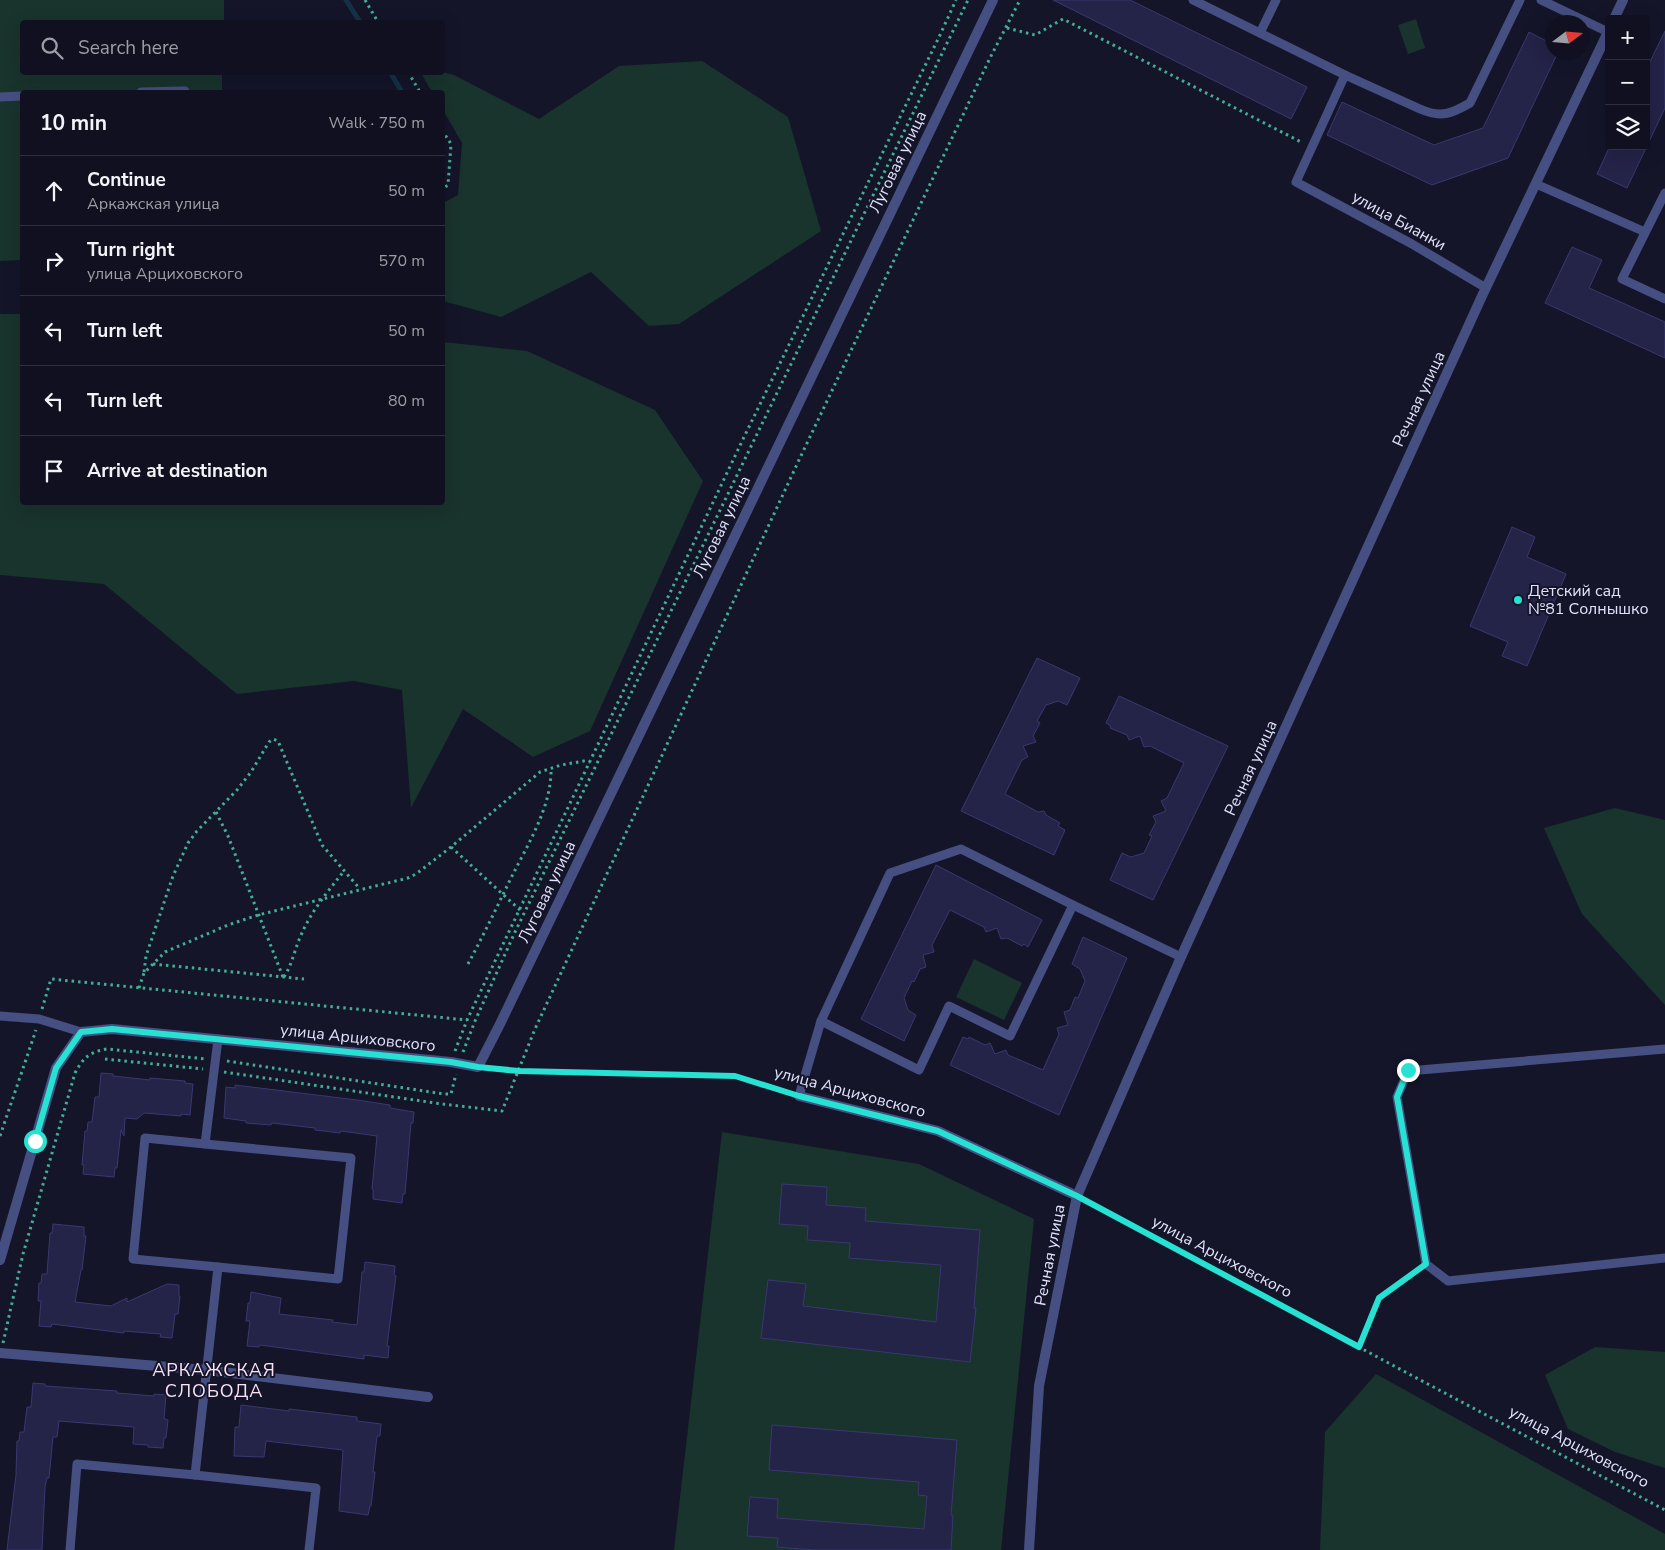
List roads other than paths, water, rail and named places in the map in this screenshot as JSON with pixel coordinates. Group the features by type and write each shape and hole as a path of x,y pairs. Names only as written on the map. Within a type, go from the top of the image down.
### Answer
{"street":[{"name":"Луговая улица","path":"478,1067 993,0"},
{"path":"1616,15 1623,0"},
{"name":"Речная улица","path":"1028,1550 1039,1386 1077,1196 1181,957 1486,288 1605,37"},
{"name":"улица Арциховского","path":"81,1032 112,1029 455,1063 478,1067"},
{"path":"0,1260 56,1068 81,1032"},
{"name":"улица Арциховского","path":"799,1096 938,1131 1077,1196"},
{"path":"0,1353 206,1370 428,1397"}],"lane":[{"path":"1193,0 1345,75 1430,114 1445,115 1457,111 1470,103 1520,0"},
{"path":"1260,33 1276,0"},
{"path":"1540,0 1605,30"},
{"name":"улица Бианки","path":"1345,75 1296,182 1412,244 1486,288"},
{"path":"0,97 20,96"},
{"path":"1536,184 1645,232"},
{"path":"1665,193 1622,279 1665,299"},
{"path":"799,1096 821,1021 890,872 961,849 1181,957"},
{"path":"821,1021 919,1070 949,1006 1010,1036 1073,905"},
{"name":"улица Арциховского","path":"0,1016 39,1019 81,1032"},
{"path":"205,1144 218,1039"},
{"path":"1665,1049 1408,1070 1397,1097 1426,1264 1448,1280 1665,1258"},
{"path":"145,1138 351,1158 338,1279 218,1268 133,1258 145,1138"},
{"path":"195,1475 218,1268"},
{"path":"70,1550 77,1464 316,1488 309,1550"}],"waterway":[{"path":"346,0 359,20"},
{"path":"392,75 401,90"}],"place":[{"name":"Детский сад №81 Солнышко","path":"1518,600"}],"district":[{"name":"АРКАЖСКАЯ СЛОБОДА","path":"214,1380"}]}
